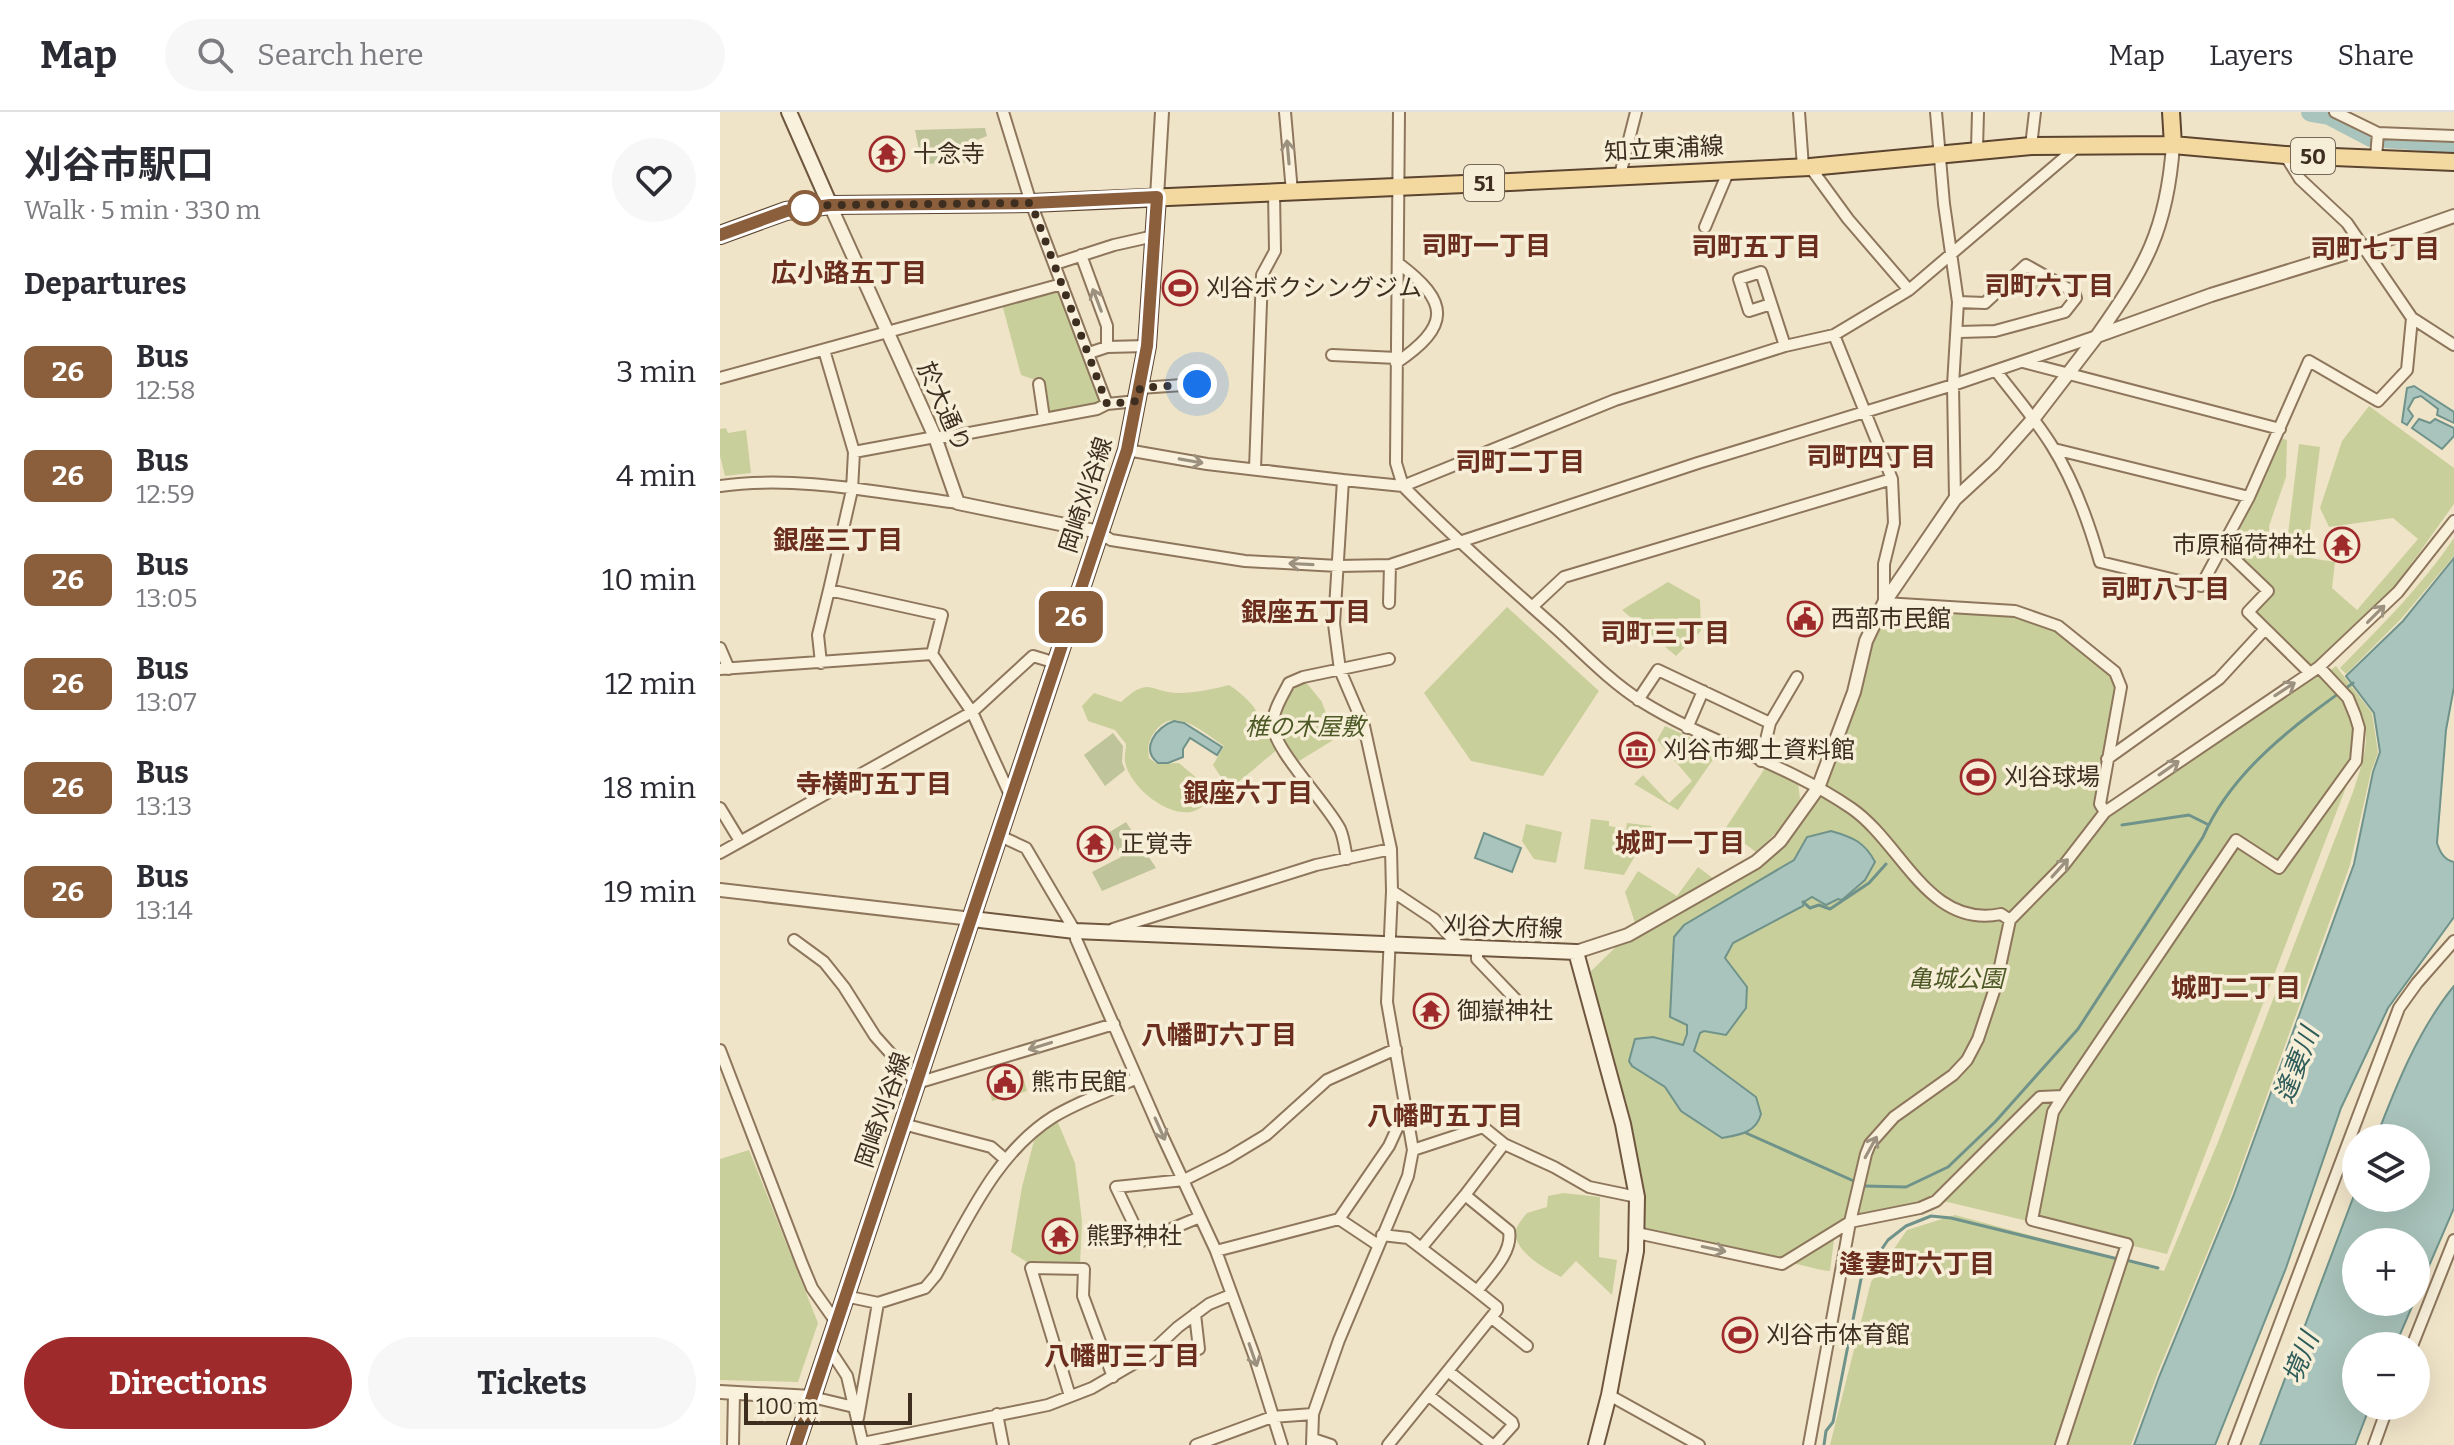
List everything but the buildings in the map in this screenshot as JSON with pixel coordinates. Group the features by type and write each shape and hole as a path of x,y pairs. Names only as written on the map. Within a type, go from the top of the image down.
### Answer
{"main road":[{"path":"789,112 830,205"},
{"path":"2171,112 2172,140"},
{"name":"知立東浦線","path":"1157,197 1807,167 1977,149 2172,140"},
{"name":"50","path":"2172,140 2285,155 2454,162"},
{"path":"720,235 786,211 830,205 1031,203 1157,197"},
{"name":"岡崎刈谷線","path":"796,1445 1127,450 1147,346 1157,197"},
{"name":"刈谷大府線","path":"972,919 1075,931 1576,952 1623,1124 1637,1197 1637,1233 1609,1395 1596,1445"}],"street":[{"path":"1003,112 1031,203 1107,404"},
{"path":"1157,197 1162,112"},
{"path":"1285,112 1292,192"},
{"path":"1399,112 1396,463 1403,486 1459,541 1638,700 1687,728 1818,788 1870,823 1925,890 1943,903 1981,918 2001,914 2010,920"},
{"path":"1620,175 1636,112"},
{"path":"1799,112 1807,167 1909,290"},
{"path":"1936,112 1958,302 1959,332 1953,385 1955,499"},
{"path":"1977,149 1978,112"},
{"path":"2031,146 2035,112"},
{"path":"2335,112 2378,134 2454,136"},
{"path":"2376,157 2378,134"},
{"path":"1576,952 1628,935 1756,862 1780,841 1818,788 1854,692 1866,641 1884,603 1955,499 1994,463 2034,418 2097,336 2147,259 2162,220 2172,140"},
{"path":"1127,450 1403,486 1615,400 1785,346 1834,335 1909,290 2080,144"},
{"path":"2285,155 2300,179 2347,223 2412,318 2454,345"},
{"path":"1705,227 1729,170"},
{"path":"1255,469 1262,275 1275,251 1274,193"},
{"name":"於大通り","path":"830,205 935,437 958,503"},
{"path":"720,486 755,481 799,481 958,503 1099,532 1111,540 1245,561 1338,566 1390,565 1996,371 2211,295 2454,216"},
{"path":"1055,264 1154,236"},
{"path":"1081,255 1107,326 1107,347"},
{"path":"1332,355 1396,361 1426,340 1437,323 1438,309 1432,294 1398,263"},
{"path":"1958,302 1985,303 2026,265 2074,292 2076,298 2065,312 1995,331 1959,332"},
{"path":"720,378 1062,284"},
{"path":"1771,304 1785,346"},
{"path":"1996,371 2034,418 2054,449 2087,522 2100,562 2201,586 2249,497 2309,361 2378,401 2407,370 2412,318"},
{"path":"1834,335 1892,479 1894,523 1884,564 1884,603"},
{"path":"1089,353 1107,347 1147,346"},
{"path":"821,663 819,627 852,490 854,452 824,350"},
{"path":"2023,362 2280,429"},
{"path":"1039,384 1044,418"},
{"path":"854,452 1097,409 1138,395 1197,384"},
{"path":"2054,449 2249,497"},
{"path":"1532,607 1564,577 1892,479"},
{"path":"1331,1445 1313,1442 1313,1414 1339,1340 1408,1176 1413,1150 1387,1002 1391,849 1364,726 1340,670 1334,624 1343,480"},
{"path":"1809,1445 1850,1222 1870,1144 1894,1117 1953,1075 1967,1060 1978,1039 1996,985 2010,920 2064,865 2105,812 2315,670 2398,592 2454,521"},
{"path":"2061,1445 2127,1244 2032,1220 2053,1112 2236,840 2279,868 2356,761 2359,728 2348,698 2248,612 2268,591 2222,547"},
{"path":"1389,603 1390,565"},
{"path":"829,590 942,615 932,654 972,712 1012,799"},
{"path":"1884,603 2015,611 2058,626 2115,672 2121,687 2100,804 2105,812"},
{"path":"2107,759 2219,679 2265,629"},
{"path":"720,648 725,669 932,654"},
{"path":"720,853 972,712 1033,656 1056,663"},
{"path":"1347,859 1342,832 1302,773 1283,751 1275,738 1273,722 1289,683 1303,677 1389,659"},
{"path":"1638,700 1658,670 1770,723"},
{"path":"1761,761 1770,723 1797,677"},
{"path":"1687,728 1703,691"},
{"path":"720,808 740,841"},
{"path":"1000,836 1026,848 1075,931 1137,1078 1216,1251 1254,1355 1282,1445"},
{"path":"1103,932 1316,865 1391,849"},
{"path":"720,890 972,919"},
{"path":"1392,891 1434,919 1460,947"},
{"path":"794,940 824,962 875,1036 917,1083 1114,1024"},
{"path":"2234,1445 2399,1008 2454,941"},
{"path":"1477,948 1477,959 1523,1007"},
{"path":"1200,1217 1142,1241 1116,1187 1184,1180 1266,1135 1327,1080 1396,1049"},
{"path":"720,1050 812,1288 836,1322"},
{"path":"845,1296 878,1303 925,1288 936,1275 995,1172 1023,1142 1053,1117 1137,1078"},
{"path":"1637,1233 1782,1264 1850,1222 1920,1208 1936,1201 2040,1097 2063,1096"},
{"path":"1216,1251 1339,1219 1389,1146 1405,1111"},
{"path":"903,1124 991,1147 1006,1160"},
{"path":"1413,1150 1483,1127 1504,1144 1589,1187 1637,1197"},
{"path":"1421,1248 1504,1144"},
{"path":"1465,1195 1509,1231 1511,1237 1501,1260 1477,1291"},
{"path":"1339,1219 1380,1240 1408,1238 1497,1307 1492,1318 1388,1445"},
{"path":"2418,1332 2454,1240"},
{"path":"1070,1396 1031,1268 1084,1269 1083,1296 1113,1377"},
{"path":"828,1347 847,1376 863,1444 1048,1405 1113,1377 1147,1356 1209,1304 1231,1295"},
{"path":"856,1413 878,1303"},
{"path":"1195,1314 1199,1349"},
{"path":"1492,1318 1527,1346"},
{"path":"1428,1395 1494,1445 1513,1425 1448,1371"},
{"path":"720,1392 812,1397 856,1413"},
{"path":"733,1445 734,1393"},
{"path":"1609,1395 1699,1445"},
{"path":"997,1414 1003,1445"},
{"path":"1196,1445 1272,1417 1313,1414"},
{"path":"2374,1445 2383,1420"}],"green space":[{"path":"985,128 987,136 977,140 980,162 922,164 915,130"},
{"path":"2027,270 2043,279 2039,289 2000,295"},
{"path":"1060,288 1100,395 1097,403 1048,413 1041,382 1021,375 1002,304"},
{"path":"2369,406 2454,468 2454,504 2392,591 2312,666 2255,612 2275,591 2230,550 2281,438 2287,440 2286,477 2269,526 2271,552 2335,562 2332,588 2357,610 2418,539 2393,518 2329,527 2320,508 2342,441"},
{"path":"726,428 728,433 746,430 751,473 725,476 720,456 720,429"},
{"path":"2299,444 2320,447 2309,537 2288,534"},
{"path":"2454,538 2454,556 2401,619 2346,674 2340,668 2414,590"},
{"path":"1668,582 1700,600 1701,631 1676,656 1622,610"},
{"name":"亀城公園","path":"1884,603 1984,607 2058,626 2094,654 2121,687 2105,770 2105,812 2319,667 2352,707 2359,728 2356,761 2167,1254 1943,1201 1850,1222 1835,1232 1830,1271 1782,1264 1637,1233 1637,1197 1583,979 1628,935 1755,862 1818,788"},
{"path":"1507,607 1599,691 1543,776 1471,761 1424,693"},
{"path":"2336,666 2372,713 2378,753 2350,865 2230,1198 2131,1445 1830,1445 1871,1282 1907,1230 1955,1215 2164,1271 2218,1142 2360,771 2366,740 2365,727 2353,703 2328,672"},
{"name":"椎の木屋敷","path":"1305,681 1322,702 1335,739 1299,761 1284,742 1279,726 1282,709 1293,687"},
{"path":"1229,685 1254,707 1277,750 1229,789 1213,765 1224,746 1191,724 1173,720 1165,723 1150,739 1149,758 1157,764 1179,763 1218,796 1191,812 1160,805 1141,790 1125,762 1126,744 1115,730 1088,721 1082,706 1094,693 1121,702 1145,687 1179,693"},
{"path":"1665,726 1719,751 1678,810 1634,784 1643,775 1669,803 1692,781 1657,740"},
{"path":"1113,733 1123,746 1125,770 1105,786 1084,755"},
{"path":"1765,768 1798,782 1800,799 1777,832 1756,852 1725,829"},
{"path":"1591,819 1609,821 1609,826 1626,829 1627,823 1652,826 1624,875 1584,869"},
{"path":"1126,822 1156,868 1102,891 1092,872 1121,857 1108,833"},
{"path":"1526,824 1562,832 1556,863 1534,859 1522,841"},
{"path":"1698,867 1714,879 1635,923 1625,892 1638,871 1677,896"},
{"path":"1021,1069 1027,1091 992,1101 987,1079"},
{"path":"1056,1118 1075,1163 1082,1221 1080,1266 1030,1264 1011,1252 1022,1187 1036,1133"},
{"path":"749,1150 818,1323 798,1382 720,1380 720,1159"},
{"path":"1563,1193 1600,1197 1599,1257 1617,1260 1612,1295 1576,1261 1561,1277 1531,1258 1519,1245 1516,1230 1527,1213 1547,1207 1548,1196"}],"water":[{"path":"2414,386 2454,412 2454,423 2437,415 2438,409 2421,396 2414,398 2408,409 2413,416 2407,425 2402,422 2407,388"},
{"path":"2419,419 2430,423 2435,419 2454,428 2454,436 2442,449 2412,428"},
{"name":"逢妻川","path":"2454,558 2454,687 2446,730 2437,843 2443,855 2454,862 2454,917 2388,1008 2341,1108 2286,1268 2215,1445 2134,1445 2233,1197 2354,864 2380,752 2374,713 2346,676 2403,621"},
{"path":"1174,721 1184,723 1222,747 1217,755 1190,738 1183,749 1183,757 1158,763 1150,751 1152,739 1161,728"},
{"path":"1831,831 1857,841 1871,855 1875,862 1865,880 1842,900 1826,905 1812,897 1803,906 1733,943 1725,958 1747,987 1746,1008 1726,1035 1700,1033 1694,1051 1756,1097 1761,1114 1751,1129 1722,1138 1681,1111 1665,1087 1632,1066 1629,1061 1635,1039 1653,1037 1683,1045 1687,1025 1670,1017 1674,937 1684,925 1794,860 1807,837"},
{"path":"1484,833 1521,848 1512,872 1475,858"},
{"name":"境川","path":"2454,986 2454,1208 2430,1264 2430,1228 2342,1228 2342,1316 2408,1316 2401,1332 2342,1332 2342,1420 2365,1420 2355,1445 2260,1445 2348,1212 2430,1212 2430,1124 2382,1124 2419,1040"}],"waterway":[{"path":"2311,112 2329,115 2371,137 2454,143"},
{"path":"1865,1186 1906,1187 1948,1167 1995,1122 2078,1029 2231,790 2288,732 2353,683"},
{"path":"2122,825 2189,815 2207,824"},
{"path":"1803,902 1810,908 1819,905 1830,909 1869,883 1886,864"},
{"path":"1746,1133 1856,1182"},
{"path":"1824,1445 1826,1431 1833,1422 1861,1279 1888,1240 1906,1226 1931,1216 1951,1218 2118,1259"},
{"path":"2126,1260 2158,1268"}],"bus line":[{"name":"26","path":"720,235 786,211 830,205 1031,203 1157,197 1147,346 1127,450 796,1445"}],"place":[{"name":"十念寺","path":"887,154"},
{"name":"刈谷ボクシングジム","path":"1180,288"},
{"name":"市原稲荷神社","path":"2342,545"},
{"name":"西部市民館","path":"1805,619"},
{"name":"刈谷市郷土資料館","path":"1637,750"},
{"name":"刈谷球場","path":"1978,777"},
{"name":"正覚寺","path":"1095,844"},
{"name":"御嶽神社","path":"1431,1011"},
{"name":"熊市民館","path":"1005,1082"},
{"name":"熊野神社","path":"1060,1236"},
{"name":"刈谷市体育館","path":"1740,1335"}],"district":[{"name":"司町一丁目","path":"1486,246"},
{"name":"司町五丁目","path":"1756,247"},
{"name":"司町七丁目","path":"2375,249"},
{"name":"広小路五丁目","path":"849,273"},
{"name":"司町六丁目","path":"2049,286"},
{"name":"司町四丁目","path":"1871,457"},
{"name":"司町二丁目","path":"1520,462"},
{"name":"銀座三丁目","path":"838,540"},
{"name":"司町八丁目","path":"2165,589"},
{"name":"銀座五丁目","path":"1306,612"},
{"name":"司町三丁目","path":"1665,633"},
{"name":"寺横町五丁目","path":"874,784"},
{"name":"銀座六丁目","path":"1248,793"},
{"name":"城町一丁目","path":"1680,843"},
{"name":"城町二丁目","path":"2236,988"},
{"name":"八幡町六丁目","path":"1219,1035"},
{"name":"八幡町五丁目","path":"1445,1116"},
{"name":"逢妻町六丁目","path":"1917,1264"},
{"name":"八幡町三丁目","path":"1122,1356"}],"route":[{"path":"805,208 802,209 830,205 1031,203 1107,404 1137,401 1140,388 1197,384"}]}
